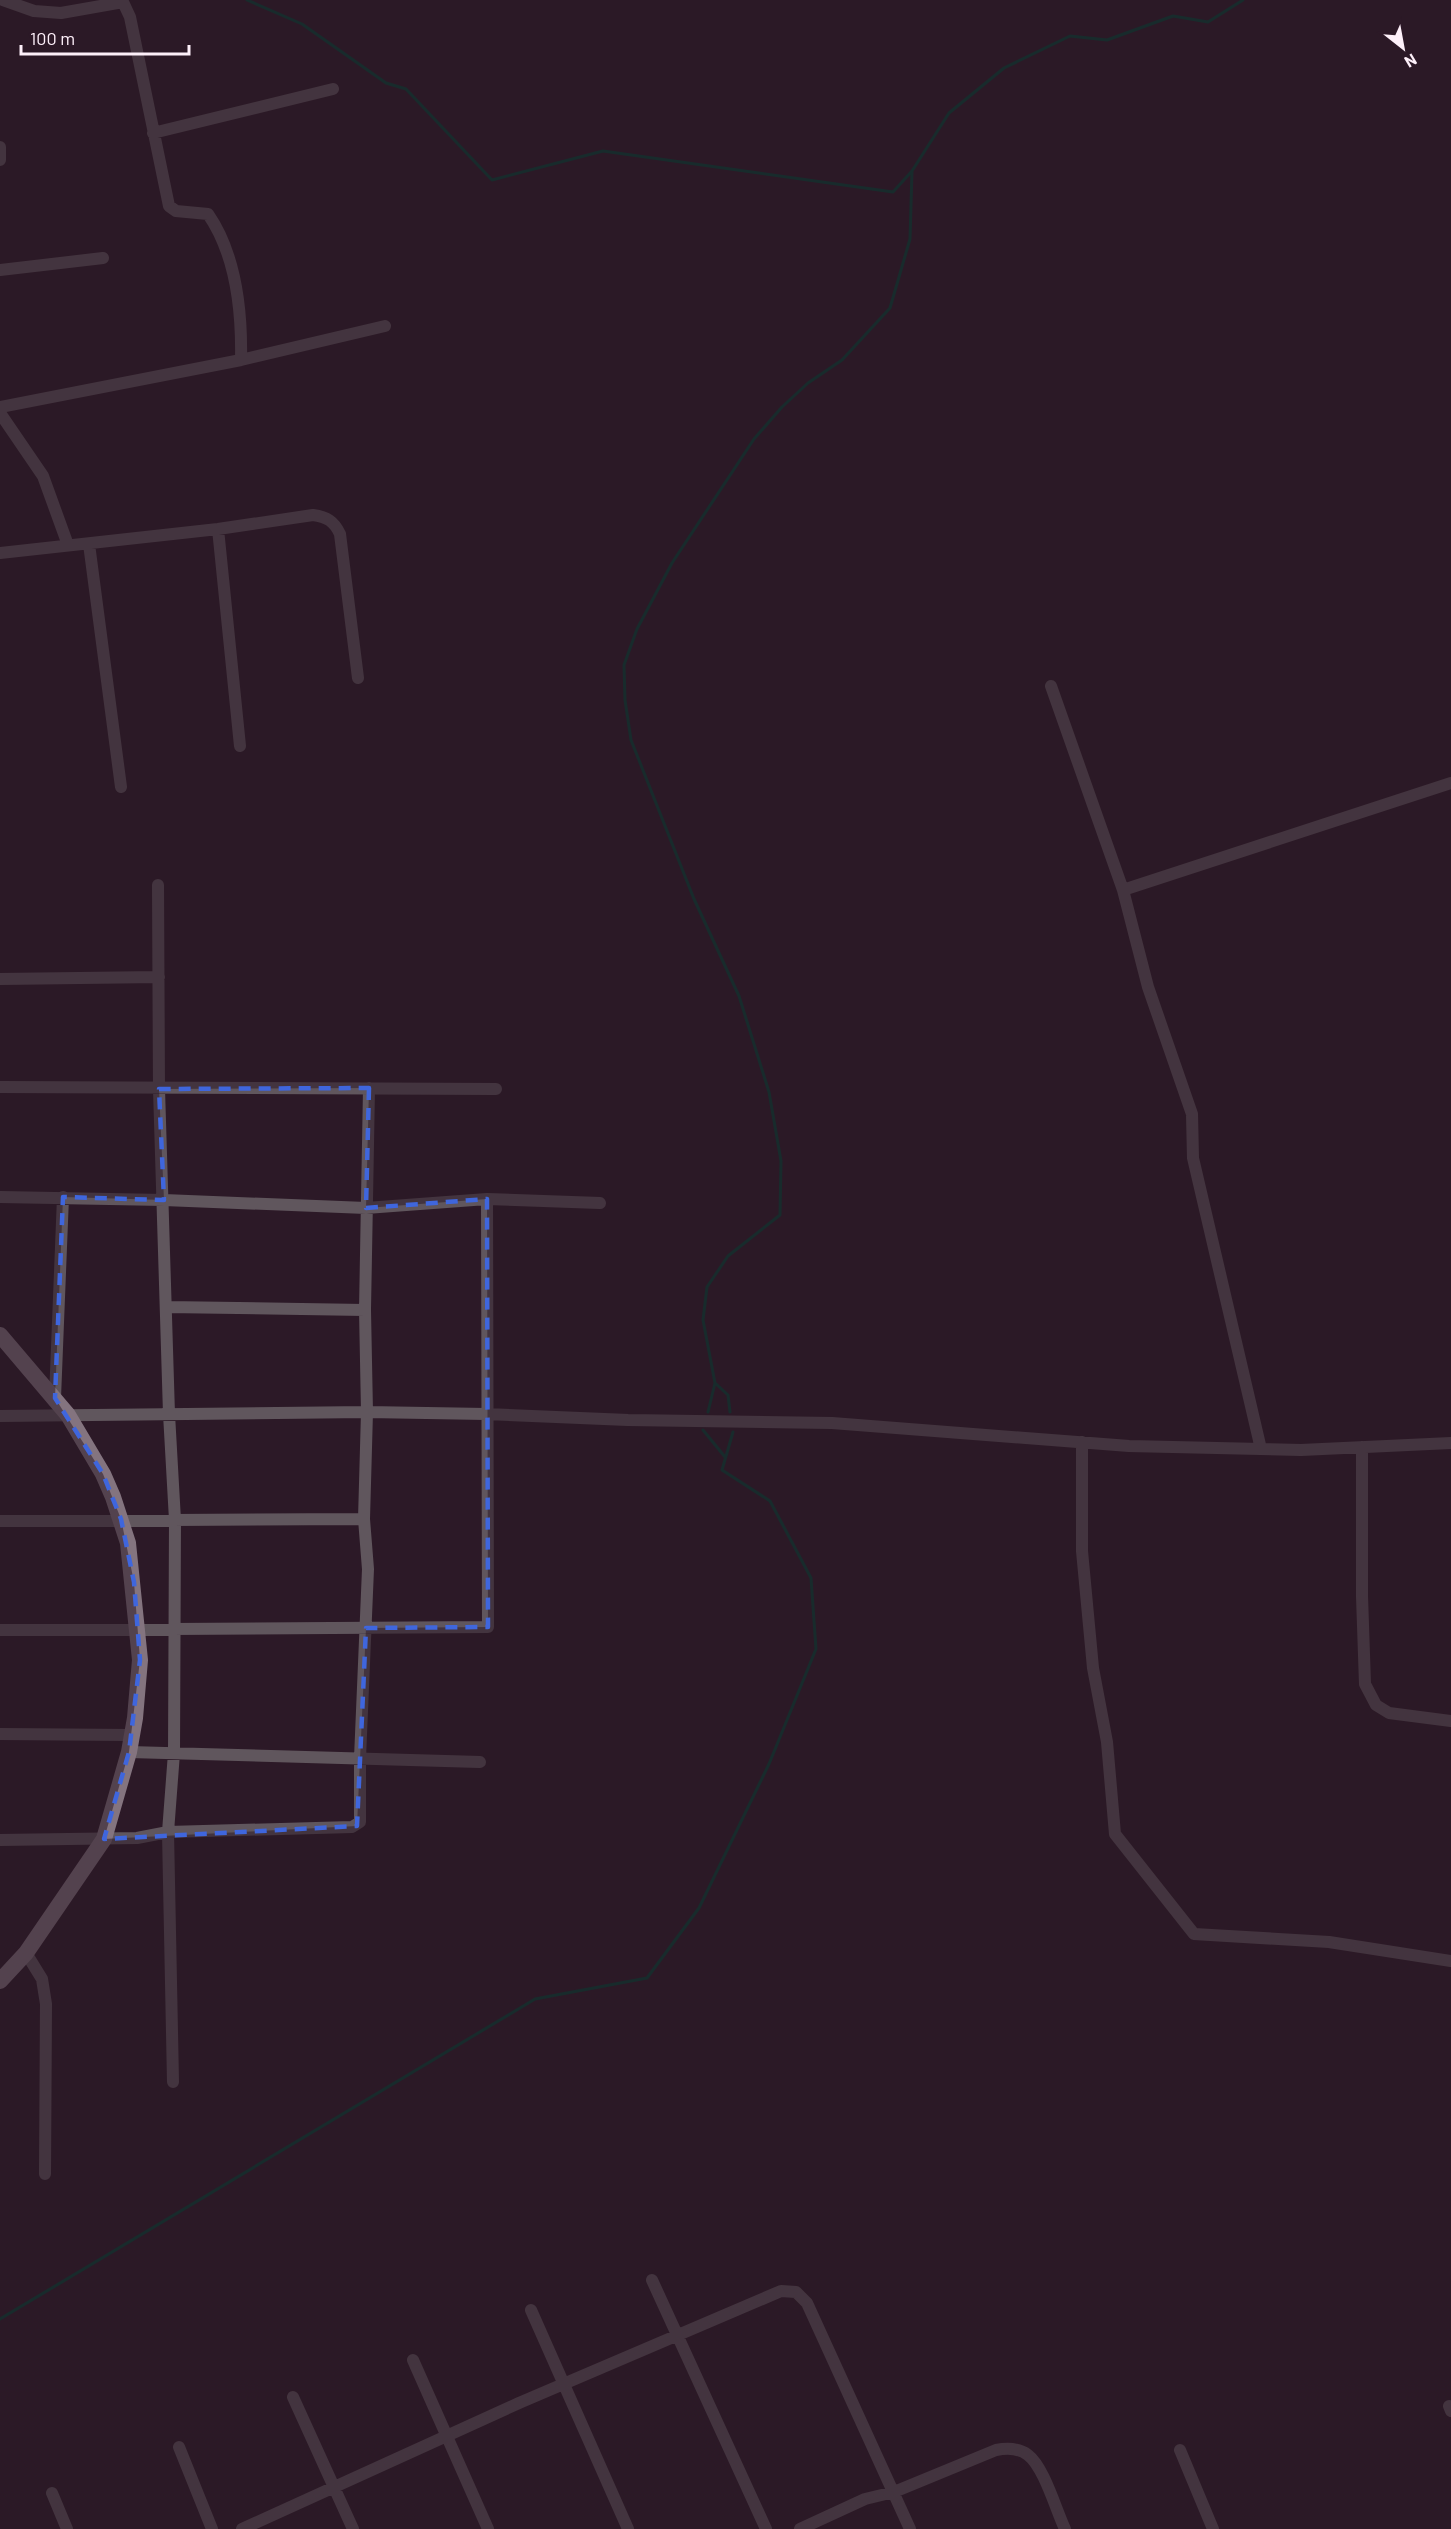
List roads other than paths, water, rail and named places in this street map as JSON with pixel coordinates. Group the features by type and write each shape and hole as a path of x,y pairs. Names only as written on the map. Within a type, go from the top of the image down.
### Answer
{"street":[{"path":"3,0 34,11 61,13 123,2 130,17 169,206 176,211 208,214 216,225 236,282 242,320 241,360"},
{"path":"153,133 333,89"},
{"path":"0,147 0,160"},
{"path":"0,270 103,258"},
{"path":"0,406 241,360 385,326"},
{"path":"0,413 43,476 68,545"},
{"path":"0,553 218,529 313,515 330,519 340,534 358,678"},
{"path":"218,529 240,746"},
{"path":"89,544 121,787"},
{"path":"1052,686 1123,890 1148,987 1192,1114 1193,1158 1262,1449"},
{"path":"1123,890 1451,783"},
{"path":"159,885 159,1089 169,1414 175,1520 174,1753 168,1832 173,2082"},
{"path":"0,979 159,977"},
{"path":"0,1088 496,1089"},
{"path":"0,1840 137,1838 168,1832 357,1826 361,1817 360,1758 368,1569 364,1519 369,1088"},
{"path":"0,1197 164,1200 366,1208 487,1199 600,1203"},
{"path":"55,1398 63,1197"},
{"path":"0,1630 136,1631 176,1628 488,1627 487,1199"},
{"path":"166,1307 365,1310"},
{"path":"0,1335 68,1415 103,1474 128,1543 134,1582 140,1660 129,1752 104,1839 26,1953 0,1982"},
{"path":"0,1416 367,1412 486,1414 628,1420 832,1423 1129,1446 1262,1449 1451,1443"},
{"path":"1082,1442 1082,1551 1094,1668 1107,1742 1114,1834 1194,1934 1329,1942 1451,1961"},
{"path":"1362,1447 1362,1596 1365,1684 1376,1705 1389,1713 1451,1721"},
{"path":"0,1521 364,1519"},
{"path":"0,1734 131,1735"},
{"path":"129,1752 480,1762"},
{"path":"26,1953 42,1979 46,2004 45,2174"},
{"path":"652,2280 766,2529"},
{"path":"242,2529 446,2436 781,2291 796,2292 807,2303 910,2529"},
{"path":"531,2310 628,2529"},
{"path":"413,2360 488,2529"},
{"path":"293,2397 353,2529"},
{"path":"179,2446 212,2529"},
{"path":"800,2529 866,2499 894,2492 996,2450 1015,2450 1029,2456 1038,2469 1065,2529"},
{"path":"1180,2450 1213,2529"},
{"path":"52,2493 67,2529"}],"waterway":[{"path":"247,0 302,24 386,83 406,89 492,180 603,151 893,192 912,171"},
{"path":"730,1412 728,1395 715,1383 703,1320 707,1287 728,1256 780,1215 781,1161 769,1092 739,996 694,899 631,740 625,700 624,665 637,629 672,563 754,439 782,407 808,383 842,360 890,308 910,239 912,171 949,113 1004,68 1070,36 1107,40 1173,16 1208,22 1243,0"},
{"path":"708,1412 715,1383"},
{"path":"703,1430 725,1457"},
{"path":"0,2319 535,1999 647,1978 699,1908 769,1764 816,1649 811,1578 770,1501 722,1470 733,1432"}]}
